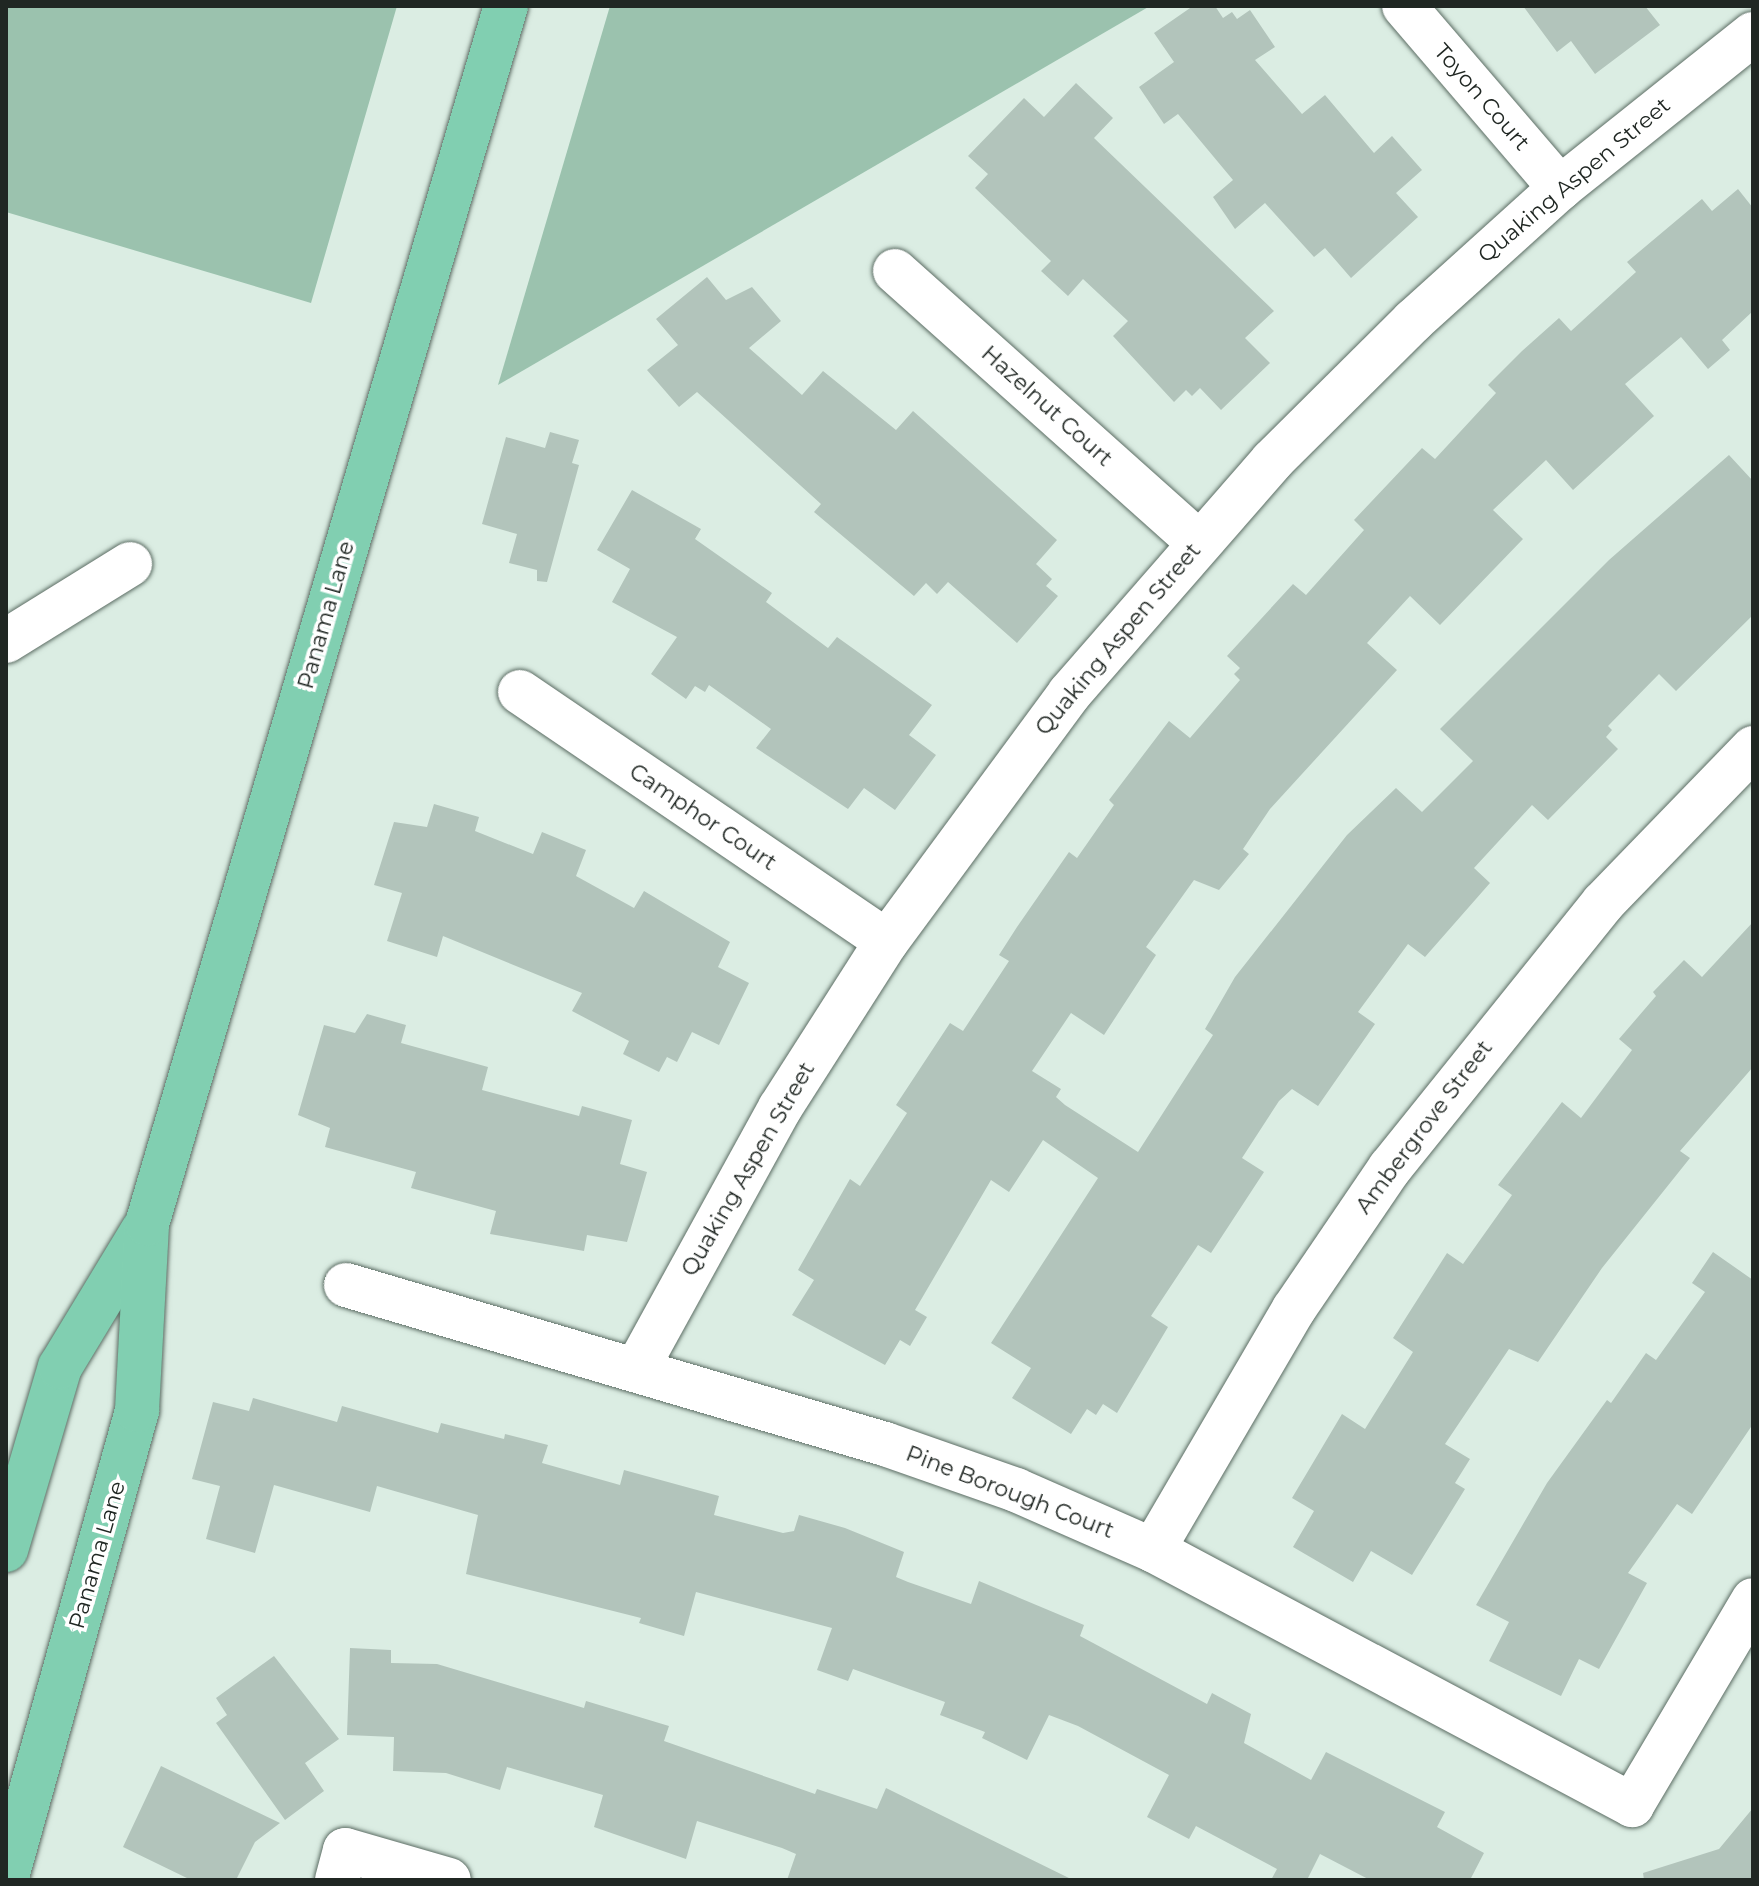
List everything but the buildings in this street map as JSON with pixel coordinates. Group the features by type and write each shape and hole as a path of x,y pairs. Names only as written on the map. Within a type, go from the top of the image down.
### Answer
{"main road":[{"name":"Panama Lane","path":"6,1880 137,1410 147,1224 506,6"},
{"name":"Panama Lane","path":"6,1550 60,1367 147,1224"}],"street":[{"name":"Toyon Court","path":"1404,6 1560,188"},
{"name":"Quaking Aspen Street","path":"636,1370 780,1108 887,941 1069,694 1198,542 1413,321 1560,188 1753,34"},
{"name":"Hazelnut Court","path":"895,271 1198,542"},
{"path":"6,641 130,564"},
{"name":"Camphor Court","path":"520,692 887,941"},
{"name":"Ambergrove Street","path":"1153,1550 1294,1309 1390,1168 1603,903 1753,748"},
{"name":"Pine Borough Court","path":"346,1285 885,1444 1016,1490 1153,1550 1632,1805 1753,1600"},
{"path":"341,1865 449,1880"}],"green space":[{"path":"6,6 397,6 311,303 6,212"},
{"path":"610,6 1150,6 498,385"}]}
